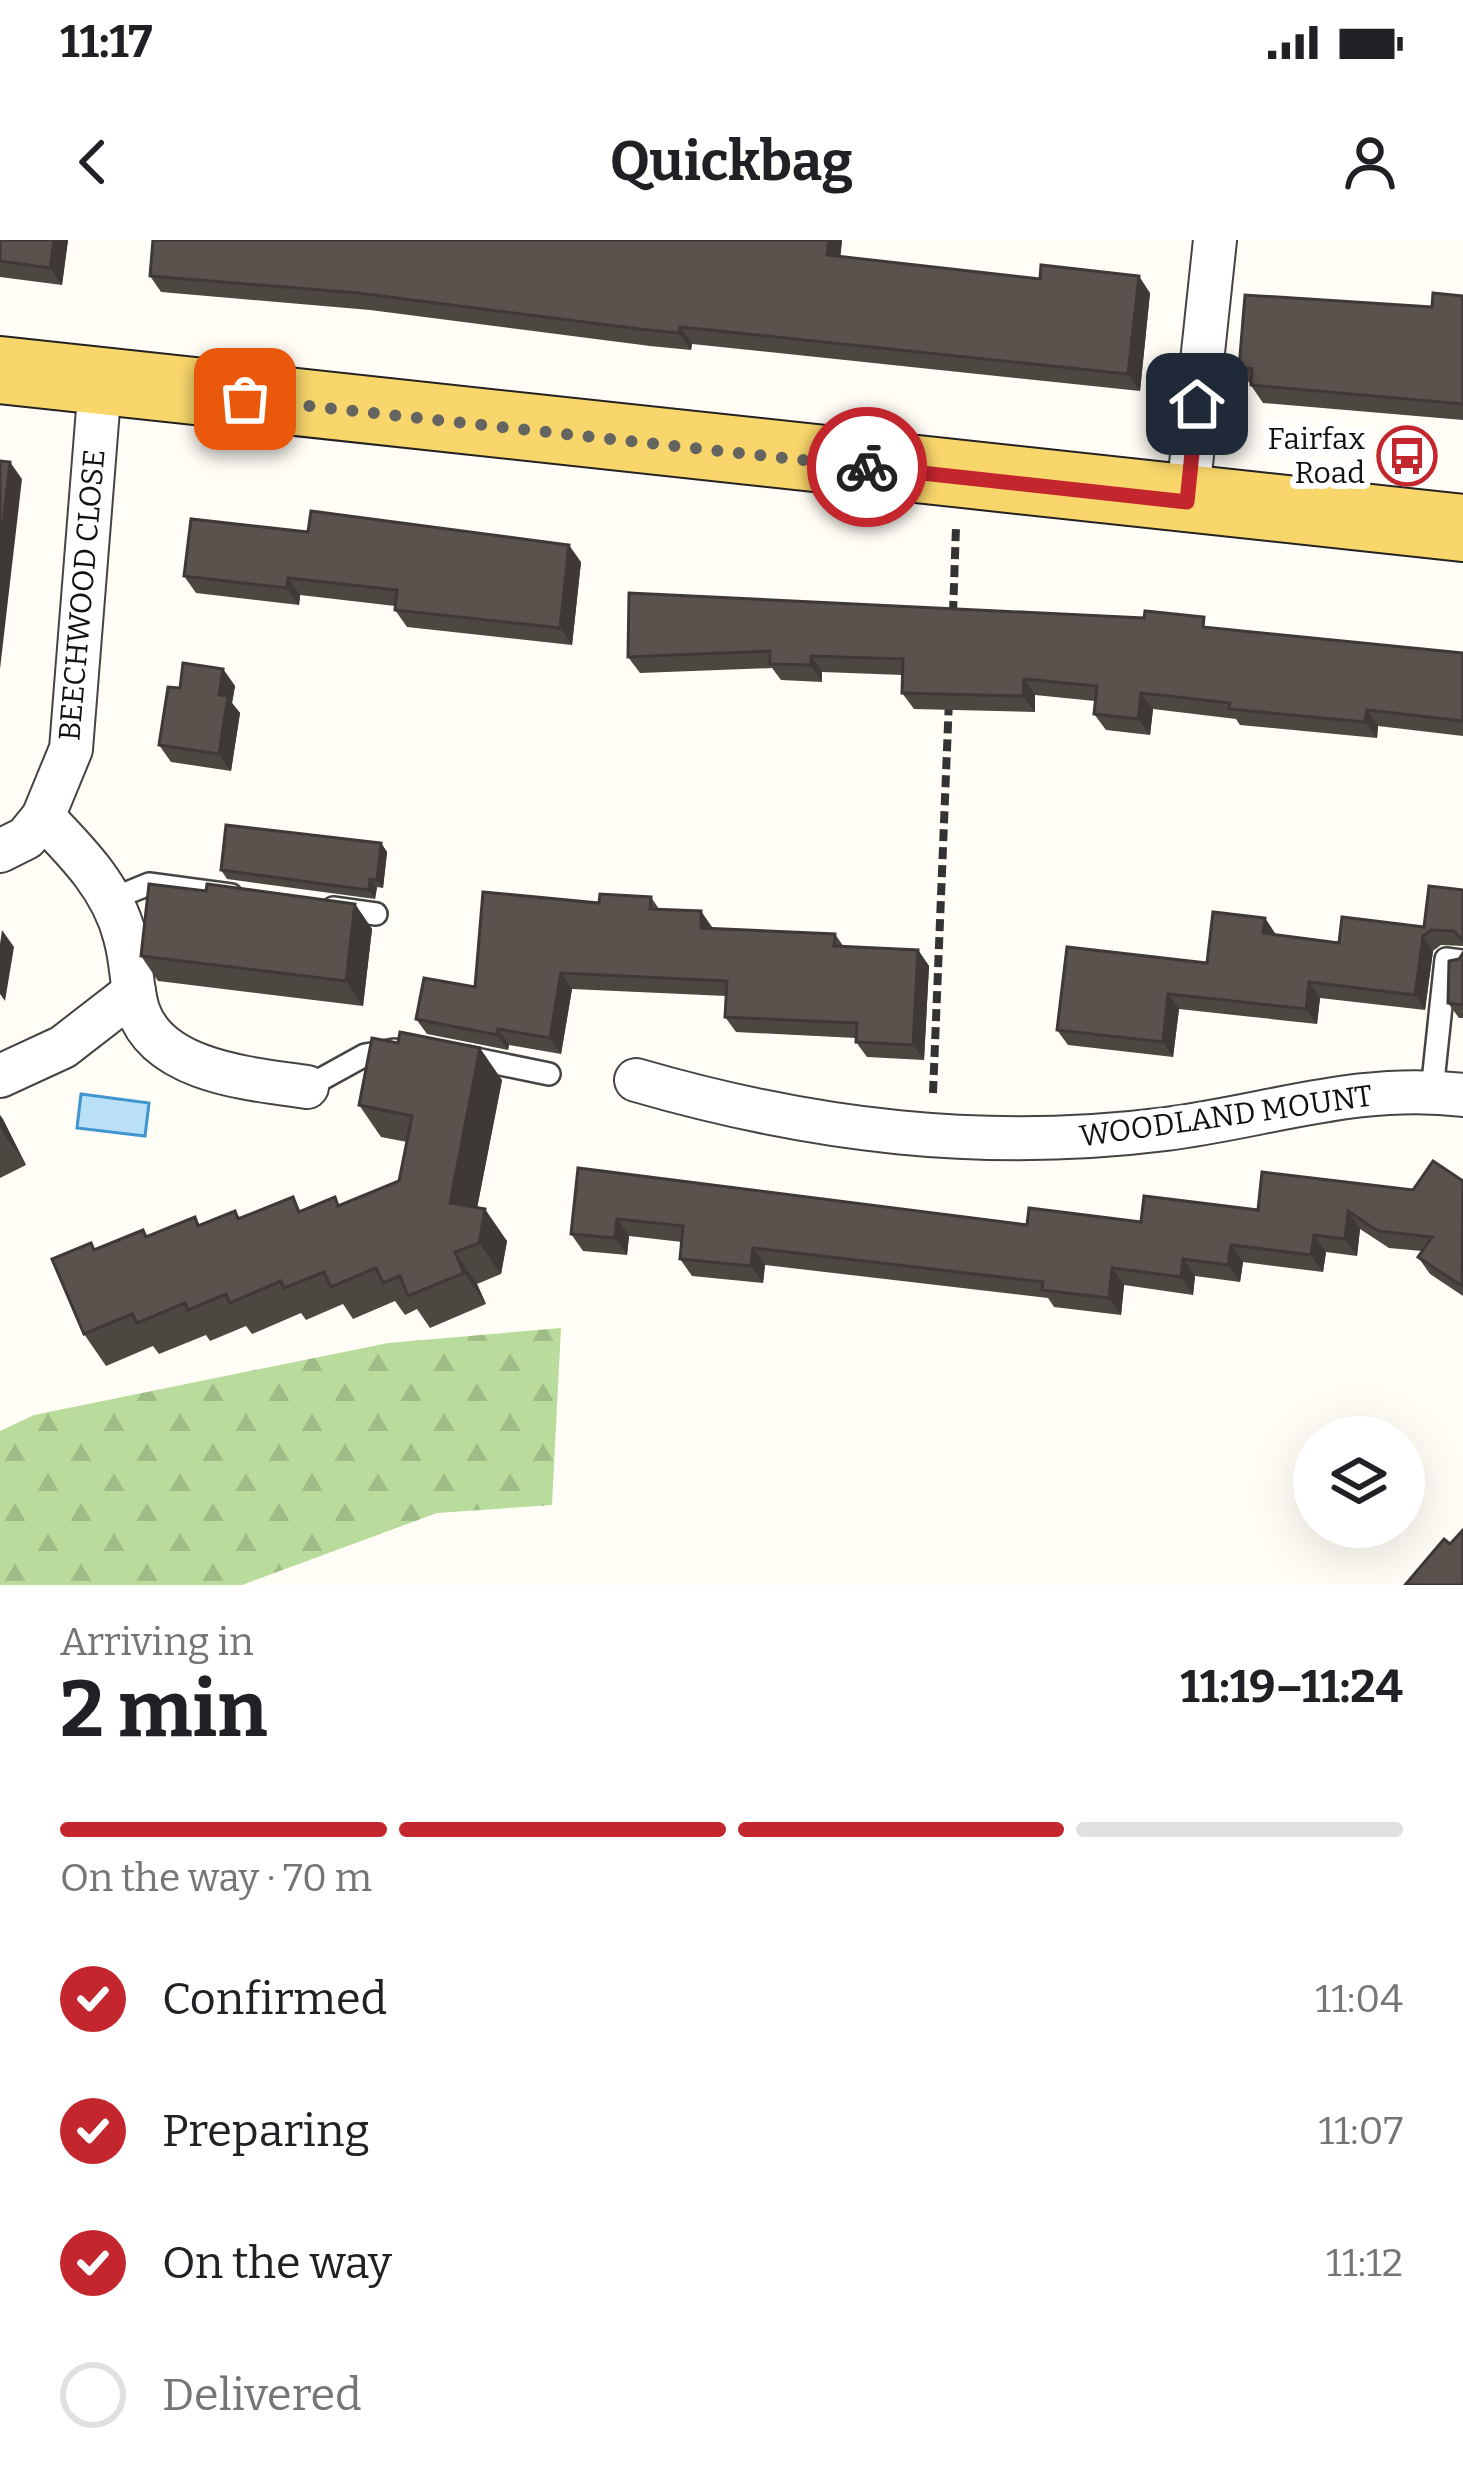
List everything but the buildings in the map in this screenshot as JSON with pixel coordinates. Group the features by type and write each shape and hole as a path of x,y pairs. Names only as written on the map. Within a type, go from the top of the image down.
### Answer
{"main road":[{"path":"0,370 1187,502 1463,528"}],"street":[{"path":"1187,502 1215,240"},
{"name":"BEECHWOOD CLOSE","path":"0,851 26,838 43,817 71,748 100,384"},
{"path":"43,817 102,883 125,935 140,1016 193,1063 307,1087"},
{"path":"0,1076 63,1047 134,992"},
{"name":"WOODLAND MOUNT","path":"636,1080 823,1126 996,1140 1083,1138 1172,1128 1303,1100 1448,1093"}],"lane":[{"path":"110,900 148,884 262,899"},
{"path":"308,905 376,914"},
{"path":"1448,1093 1446,959 1463,961"},
{"path":"307,1087 365,1055 425,1049 549,1074"}],"path":[{"path":"952,621 957,523"},
{"path":"933,1105 950,688"}],"green space":[{"path":"561,1328 552,1505 437,1513 242,1585 0,1585 0,1431 34,1415 388,1343"}],"water":[{"path":"81,1094 149,1103 145,1136 77,1128"}],"way so far":[{"path":"245,399 867,467"}],"place":[{"name":"Fairfax Road","path":"1407,456"}],"route":[{"path":"867,467 1187,502 1197,404"}]}
